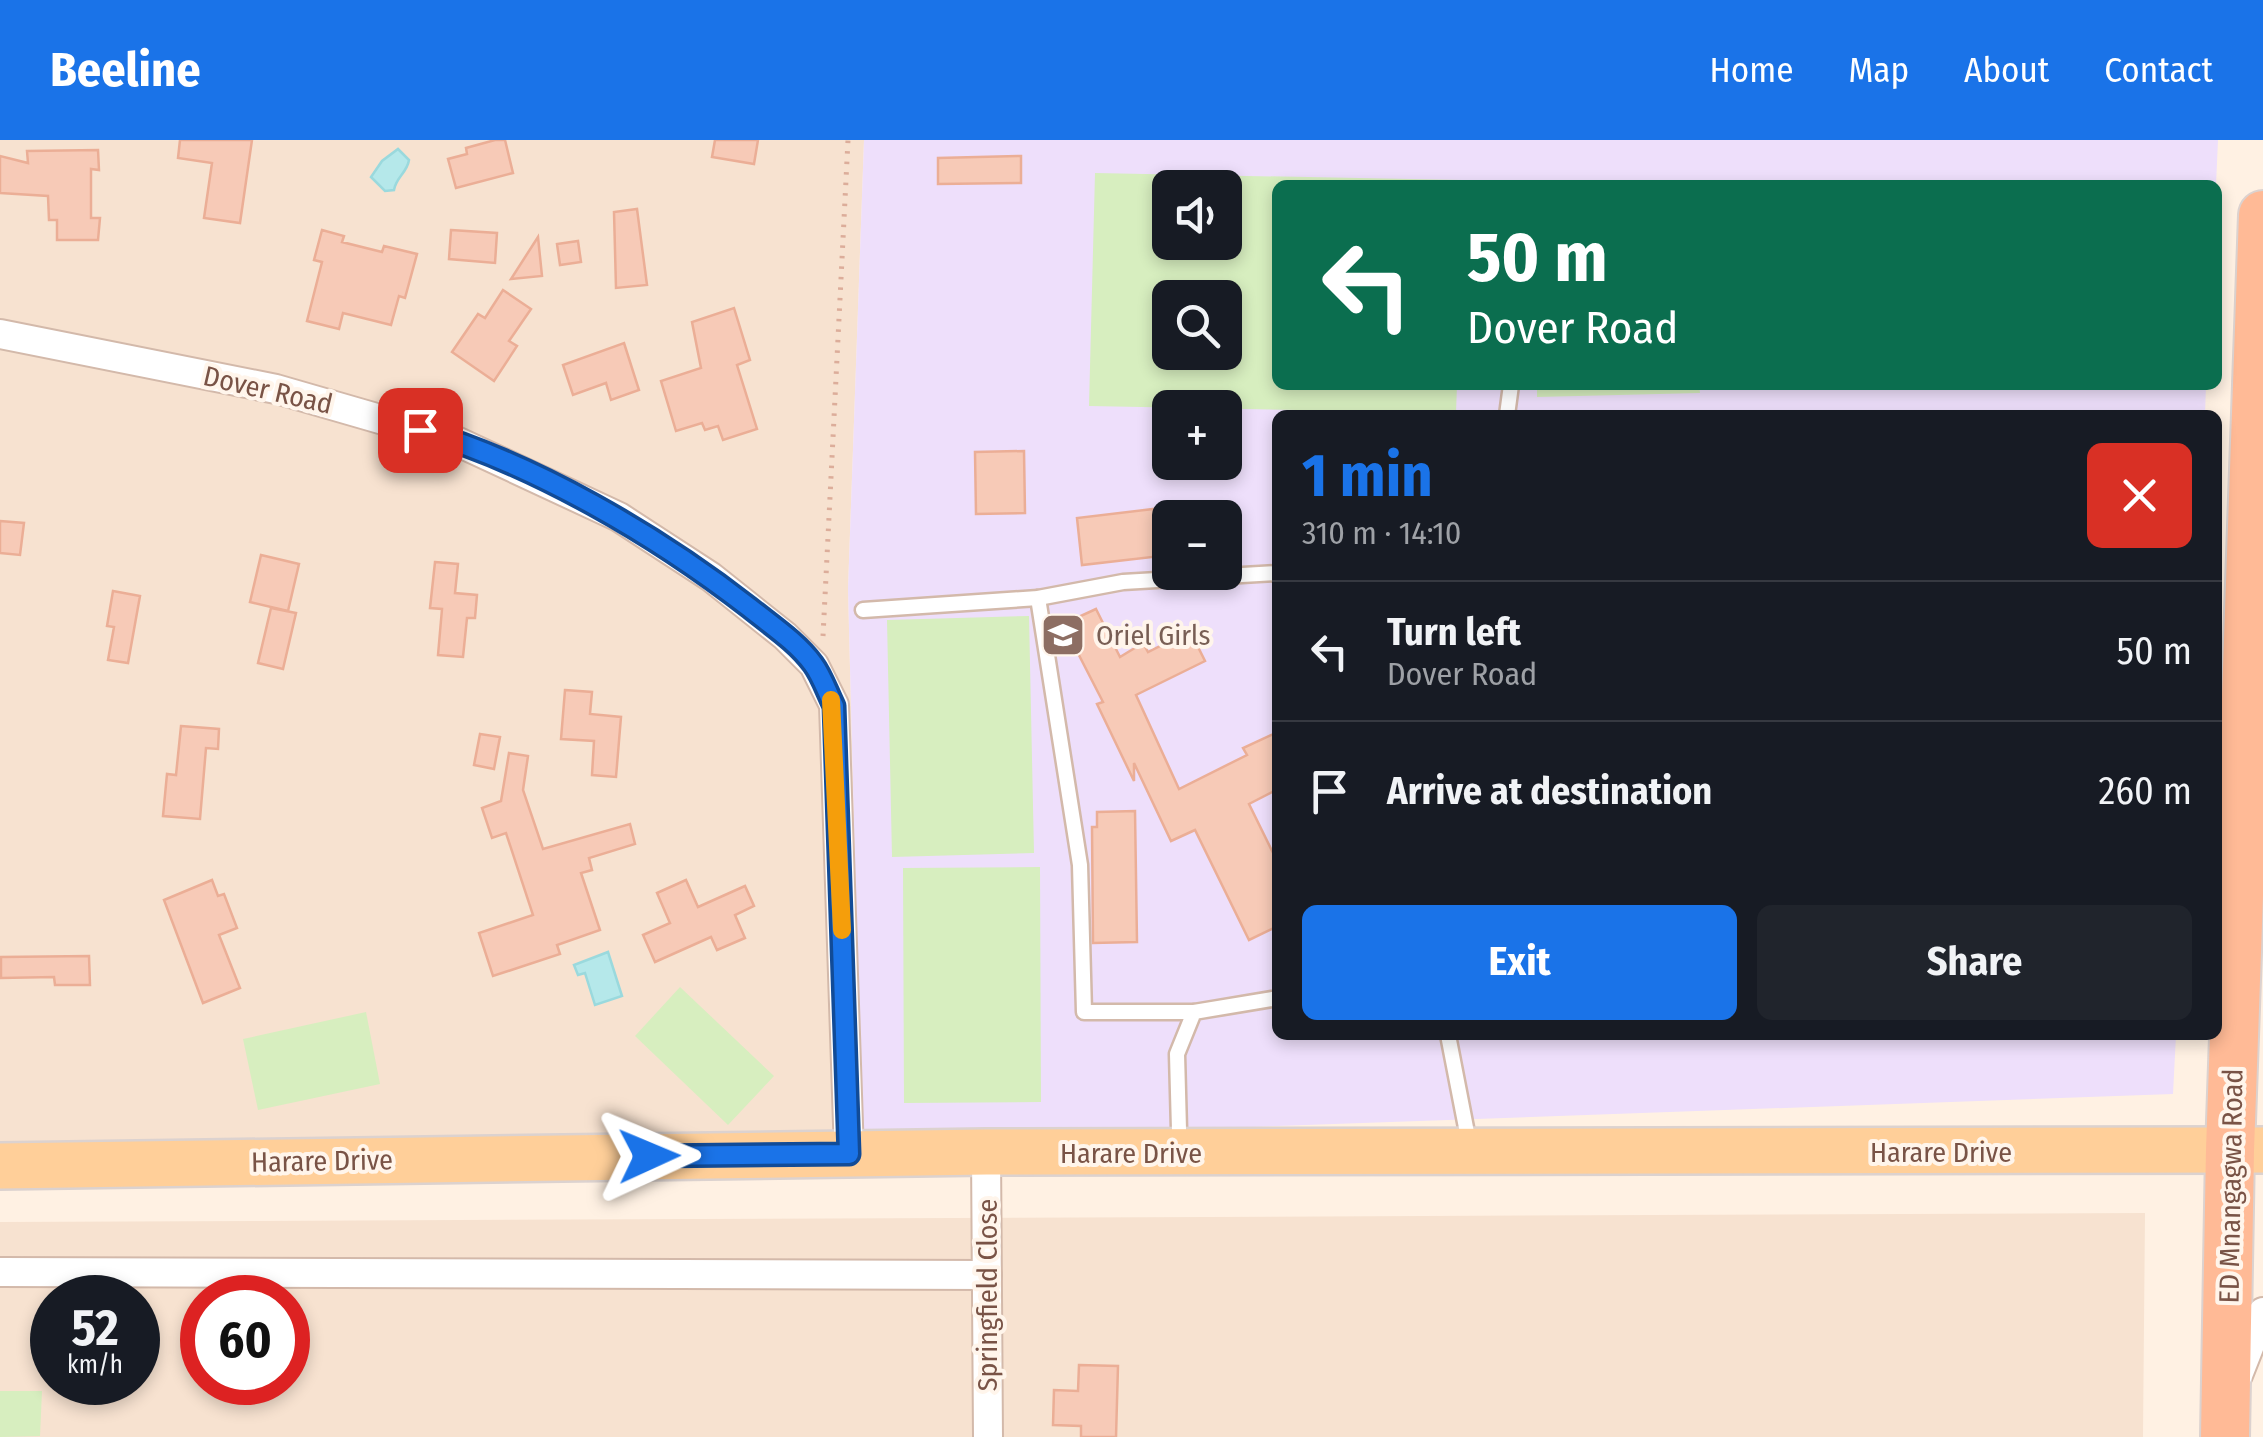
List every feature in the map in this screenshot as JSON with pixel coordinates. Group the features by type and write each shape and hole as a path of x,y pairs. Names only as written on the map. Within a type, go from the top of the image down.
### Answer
{"highway":[{"name":"ED Mnangagwa Road","path":"2226,1421 2246,1150 2263,215"}],"main road":[{"name":"Harare Drive","path":"0,1166 986,1152 2246,1150"}],"street":[{"name":"Dover Road","path":"0,334 276,388 456,441 619,517 711,578 785,636 814,665 834,706 849,1154"},
{"name":"Springfield Close","path":"986,1152 988,1437"},
{"path":"0,1272 987,1275"},
{"path":"2226,1421 2263,1312"}],"lane":[{"path":"863,610 1038,598 1122,582 1272,573"},
{"path":"1038,598 1080,865 1084,1012 1194,1012 1272,999"},
{"path":"1179,1130 1177,1054 1194,1012"},
{"path":"1449,1040 1470,1154"}],"path":[{"path":"820,678 848,140"}],"shaded area":[{"path":"0,140 864,140 848,589 862,1141 0,1146"},
{"name":"Oriel Girls","path":"864,140 2218,140 2216,180 1272,180 1272,390 2206,390 2205,410 1272,410 1272,1040 2176,1040 2173,1094 862,1141 848,589"},
{"path":"2145,1213 2143,1437 0,1437 0,1222"}],"green space":[{"path":"1095,173 1152,174 1152,260 1242,260 1242,176 1462,180 1272,180 1272,390 1457,390 1456,410 1242,409 1242,390 1152,390 1152,407 1089,406"},
{"path":"1537,390 1700,393 1537,397"},
{"path":"1029,616 1034,853 892,857 887,620"},
{"path":"1040,867 1041,1102 904,1103 903,868"},
{"path":"680,987 774,1076 728,1125 635,1036"},
{"path":"366,1012 380,1084 258,1110 243,1039"},
{"path":"0,1391 30,1391 30,1405 41,1405 40,1436 0,1437"}],"water":[{"path":"398,149 409,160 408,164 394,190 385,191 371,177 382,161"},
{"path":"608,952 622,996 595,1005 585,973 578,975 574,965"}],"building":[{"path":"180,140 252,140 240,223 204,218 212,163 178,158"},
{"path":"505,140 513,173 456,188 448,159 467,154 466,148"},
{"path":"715,140 758,140 754,164 712,157"},
{"path":"98,150 99,170 91,169 91,218 100,218 98,240 57,240 57,220 49,220 48,196 0,193 0,156 28,163 27,151"},
{"path":"1021,156 1021,183 938,184 938,158"},
{"path":"637,209 647,285 616,288 614,212"},
{"path":"322,230 344,236 342,242 382,252 384,246 417,254 405,298 399,296 391,325 343,313 339,329 307,321 322,262 314,260"},
{"path":"451,230 497,233 495,263 449,259"},
{"path":"538,237 542,276 511,279"},
{"path":"578,241 581,262 560,265 557,244"},
{"path":"503,290 531,309 509,341 517,346 494,381 452,352 478,314 485,318"},
{"path":"734,308 750,360 737,365 757,429 723,440 718,426 705,430 702,423 676,431 661,381 701,368 692,322"},
{"path":"624,343 639,390 611,400 606,383 573,395 563,365"},
{"path":"1024,451 1025,513 976,514 975,452"},
{"path":"1152,509 1152,557 1082,565 1077,518"},
{"path":"0,521 24,523 20,555 0,553"},
{"path":"261,555 299,564 288,611 250,602"},
{"path":"435,562 458,564 455,593 477,595 475,618 467,618 463,657 438,655 442,609 430,608"},
{"path":"113,591 140,596 128,663 108,660 114,627 107,626"},
{"path":"271,608 296,613 283,669 258,663"},
{"path":"1096,609 1120,657 1143,643 1148,652 1190,631 1205,661 1136,695 1179,789 1247,755 1243,748 1272,735 1272,792 1249,804 1272,851 1272,929 1249,940 1195,830 1171,841 1134,763 1134,781 1097,704 1103,702 1063,624"},
{"path":"565,690 592,692 590,714 621,717 616,777 592,775 594,741 561,739"},
{"path":"181,726 219,729 218,749 206,748 200,819 163,816 167,774 176,775"},
{"path":"480,734 500,737 494,769 474,765"},
{"path":"509,753 528,756 523,790 543,849 630,824 635,844 589,858 592,870 581,873 600,930 557,945 560,954 493,976 479,933 533,915 506,833 492,838 482,808 501,801"},
{"path":"1135,811 1137,942 1093,943 1092,827 1097,827 1097,812"},
{"path":"212,880 218,896 224,894 237,928 219,935 240,988 203,1003 164,900"},
{"path":"686,880 698,907 745,886 754,906 735,915 745,938 717,950 711,937 655,962 643,935 670,923 657,893"},
{"path":"89,956 90,985 55,985 54,977 1,978 1,957"},
{"path":"1079,1365 1118,1366 1116,1437 1081,1437 1081,1426 1053,1425 1054,1390 1078,1391"}],"slow traffic":[{"path":"831,700 842,930"}],"place":[{"name":"Oriel Girls","path":"1063,635"}],"route":[{"path":"420,430 456,441 619,517 711,578 785,636 814,665 834,706 849,1154 649,1156"}]}
